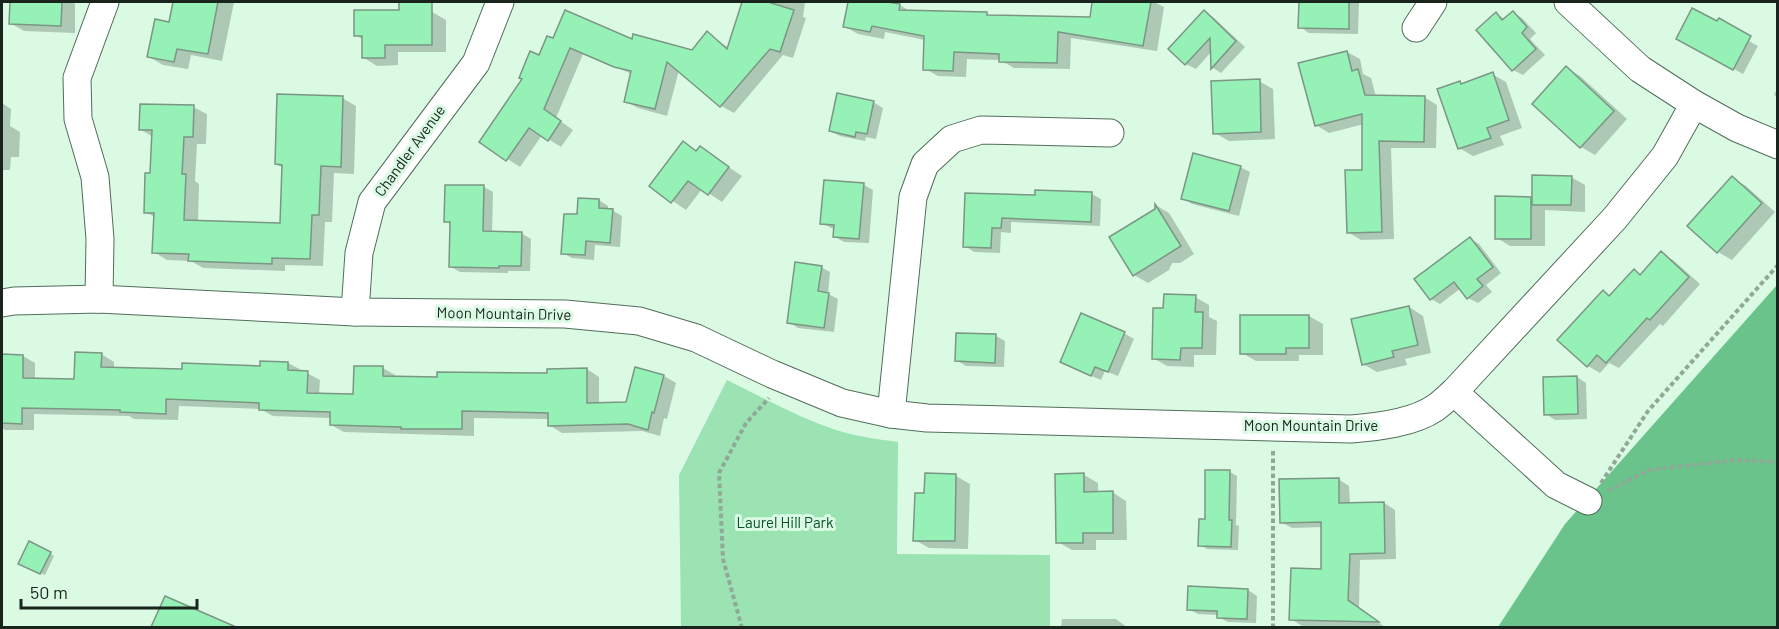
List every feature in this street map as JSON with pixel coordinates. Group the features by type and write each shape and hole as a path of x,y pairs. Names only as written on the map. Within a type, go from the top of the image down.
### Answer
{"street":[{"path":"99,299 100,239 95,177 78,119 76,78 105,2"},
{"name":"Chandler Avenue","path":"355,312 359,253 372,202 476,63 500,2"},
{"path":"1416,28 1433,2"},
{"path":"1568,2 1640,69 1694,104 1737,128 1778,145"},
{"name":"Moon Mountain Drive","path":"2,303 99,299 355,312 565,314 639,321 696,338 842,404 891,414 927,418 1352,429 1383,427 1434,408 1454,392 1615,218 1665,156 1694,104"},
{"path":"891,414 913,197 925,164 952,139 981,130 1110,133"},
{"path":"1454,392 1556,485 1588,501"}],"path":[{"path":"1588,501 1648,411 1778,265"},
{"path":"742,627 723,559 719,473 746,423 786,380"},
{"path":"1273,627 1274,427"},
{"path":"1588,501 1649,470 1736,460 1778,462"}],"green space":[{"path":"1777,285 1777,627 1498,627 1565,524"},
{"name":"Laurel Hill Park","path":"727,380 793,413 833,429 898,442 897,554 1050,555 1050,627 681,627 679,475"}],"building":[{"path":"10,2 62,2 61,26 9,24"},
{"path":"173,2 218,2 208,54 177,49 174,62 147,57 155,19 169,22"},
{"path":"399,2 432,2 432,45 385,45 385,58 362,58 362,36 354,36 354,10 399,10"},
{"path":"742,2 768,2 794,10 780,52 770,49 720,107 667,62 655,109 624,102 631,71 614,67 570,48 544,109 561,121 548,141 529,128 506,161 479,142 522,79 519,78 530,51 539,55 547,36 553,38 565,10 632,39 633,34 692,50 707,31 727,49"},
{"path":"848,2 888,2 900,4 899,10 1090,17 1092,2 1151,2 1143,46 1058,32 1057,63 999,62 999,54 954,52 953,71 923,70 924,36 872,26 870,32 843,27"},
{"path":"1299,2 1349,2 1349,29 1298,28"},
{"path":"1692,8 1717,21 1719,18 1751,36 1733,70 1676,39"},
{"path":"1204,10 1236,41 1211,69 1210,38 1185,65 1168,49"},
{"path":"1513,11 1527,27 1522,33 1536,49 1512,71 1476,30 1496,12 1502,20"},
{"path":"1347,51 1352,71 1358,69 1365,95 1425,96 1424,142 1379,141 1382,232 1347,233 1345,170 1362,170 1362,114 1315,126 1298,63"},
{"path":"1566,66 1614,111 1580,148 1532,104"},
{"path":"1493,72 1509,120 1487,128 1491,138 1458,149 1437,89 1460,81 1461,84"},
{"path":"1260,79 1261,132 1213,134 1211,81"},
{"path":"837,93 874,101 867,134 856,132 855,137 829,131"},
{"path":"277,94 343,96 341,167 321,166 319,215 312,215 310,259 272,258 272,264 188,261 189,254 152,253 154,213 144,213 145,173 150,173 152,130 139,130 140,104 194,105 193,137 184,137 182,174 186,174 184,220 280,223 282,165 275,164"},
{"path":"683,141 696,151 700,146 729,167 708,195 688,181 671,203 649,186"},
{"path":"1193,153 1241,166 1229,211 1181,199"},
{"path":"1532,175 1572,176 1571,205 1532,205"},
{"path":"1732,176 1762,203 1717,253 1687,226"},
{"path":"824,180 864,183 859,239 833,237 834,225 820,224"},
{"path":"445,185 484,185 483,231 522,232 521,266 449,267 450,222 444,222"},
{"path":"1035,190 1092,192 1091,222 1002,218 1001,228 992,228 991,248 963,247 965,193 1035,195"},
{"path":"1495,196 1531,197 1531,239 1495,239"},
{"path":"578,198 599,199 599,208 613,209 610,243 586,241 585,255 561,254 564,214 577,214"},
{"path":"1155,204 1181,246 1133,276 1109,237 1155,209"},
{"path":"1470,237 1493,267 1477,279 1483,286 1467,299 1454,282 1430,300 1414,279"},
{"path":"1661,251 1689,277 1606,363 1597,355 1587,367 1557,340 1603,290 1609,296 1634,269 1640,275"},
{"path":"795,262 822,266 818,291 829,293 824,328 787,323"},
{"path":"1164,294 1196,295 1195,312 1203,312 1202,348 1181,348 1180,360 1152,359 1153,308 1163,308"},
{"path":"1409,306 1418,345 1392,351 1394,357 1362,365 1351,319"},
{"path":"1081,313 1125,332 1108,372 1095,367 1091,376 1060,362"},
{"path":"1240,315 1309,315 1309,348 1286,348 1286,354 1240,354"},
{"path":"956,333 996,334 995,363 955,361"},
{"path":"75,352 102,353 101,367 182,369 182,363 260,366 260,361 288,362 288,370 308,371 307,393 353,394 354,366 383,366 383,376 437,377 437,372 547,373 547,369 587,368 587,403 626,402 635,367 664,375 648,430 628,424 548,426 548,413 462,411 462,429 401,429 401,427 330,425 330,412 259,410 259,403 166,399 166,414 120,412 120,410 22,408 22,424 2,423 2,354 23,355 23,378 74,379"},
{"path":"1577,376 1578,414 1544,415 1543,377"},
{"path":"1205,470 1230,470 1231,547 1198,546 1199,519 1205,519"},
{"path":"925,473 956,474 955,541 913,541 915,493 924,493"},
{"path":"1084,473 1084,492 1113,491 1113,533 1083,533 1083,543 1056,543 1055,474"},
{"path":"1339,478 1339,503 1384,502 1385,553 1350,554 1348,600 1379,622 1289,620 1291,568 1321,569 1321,522 1280,523 1279,479"},
{"path":"29,541 51,552 40,574 18,564"},
{"path":"1188,586 1248,589 1247,619 1217,618 1217,611 1187,610"},
{"path":"165,596 236,627 151,627"}]}
